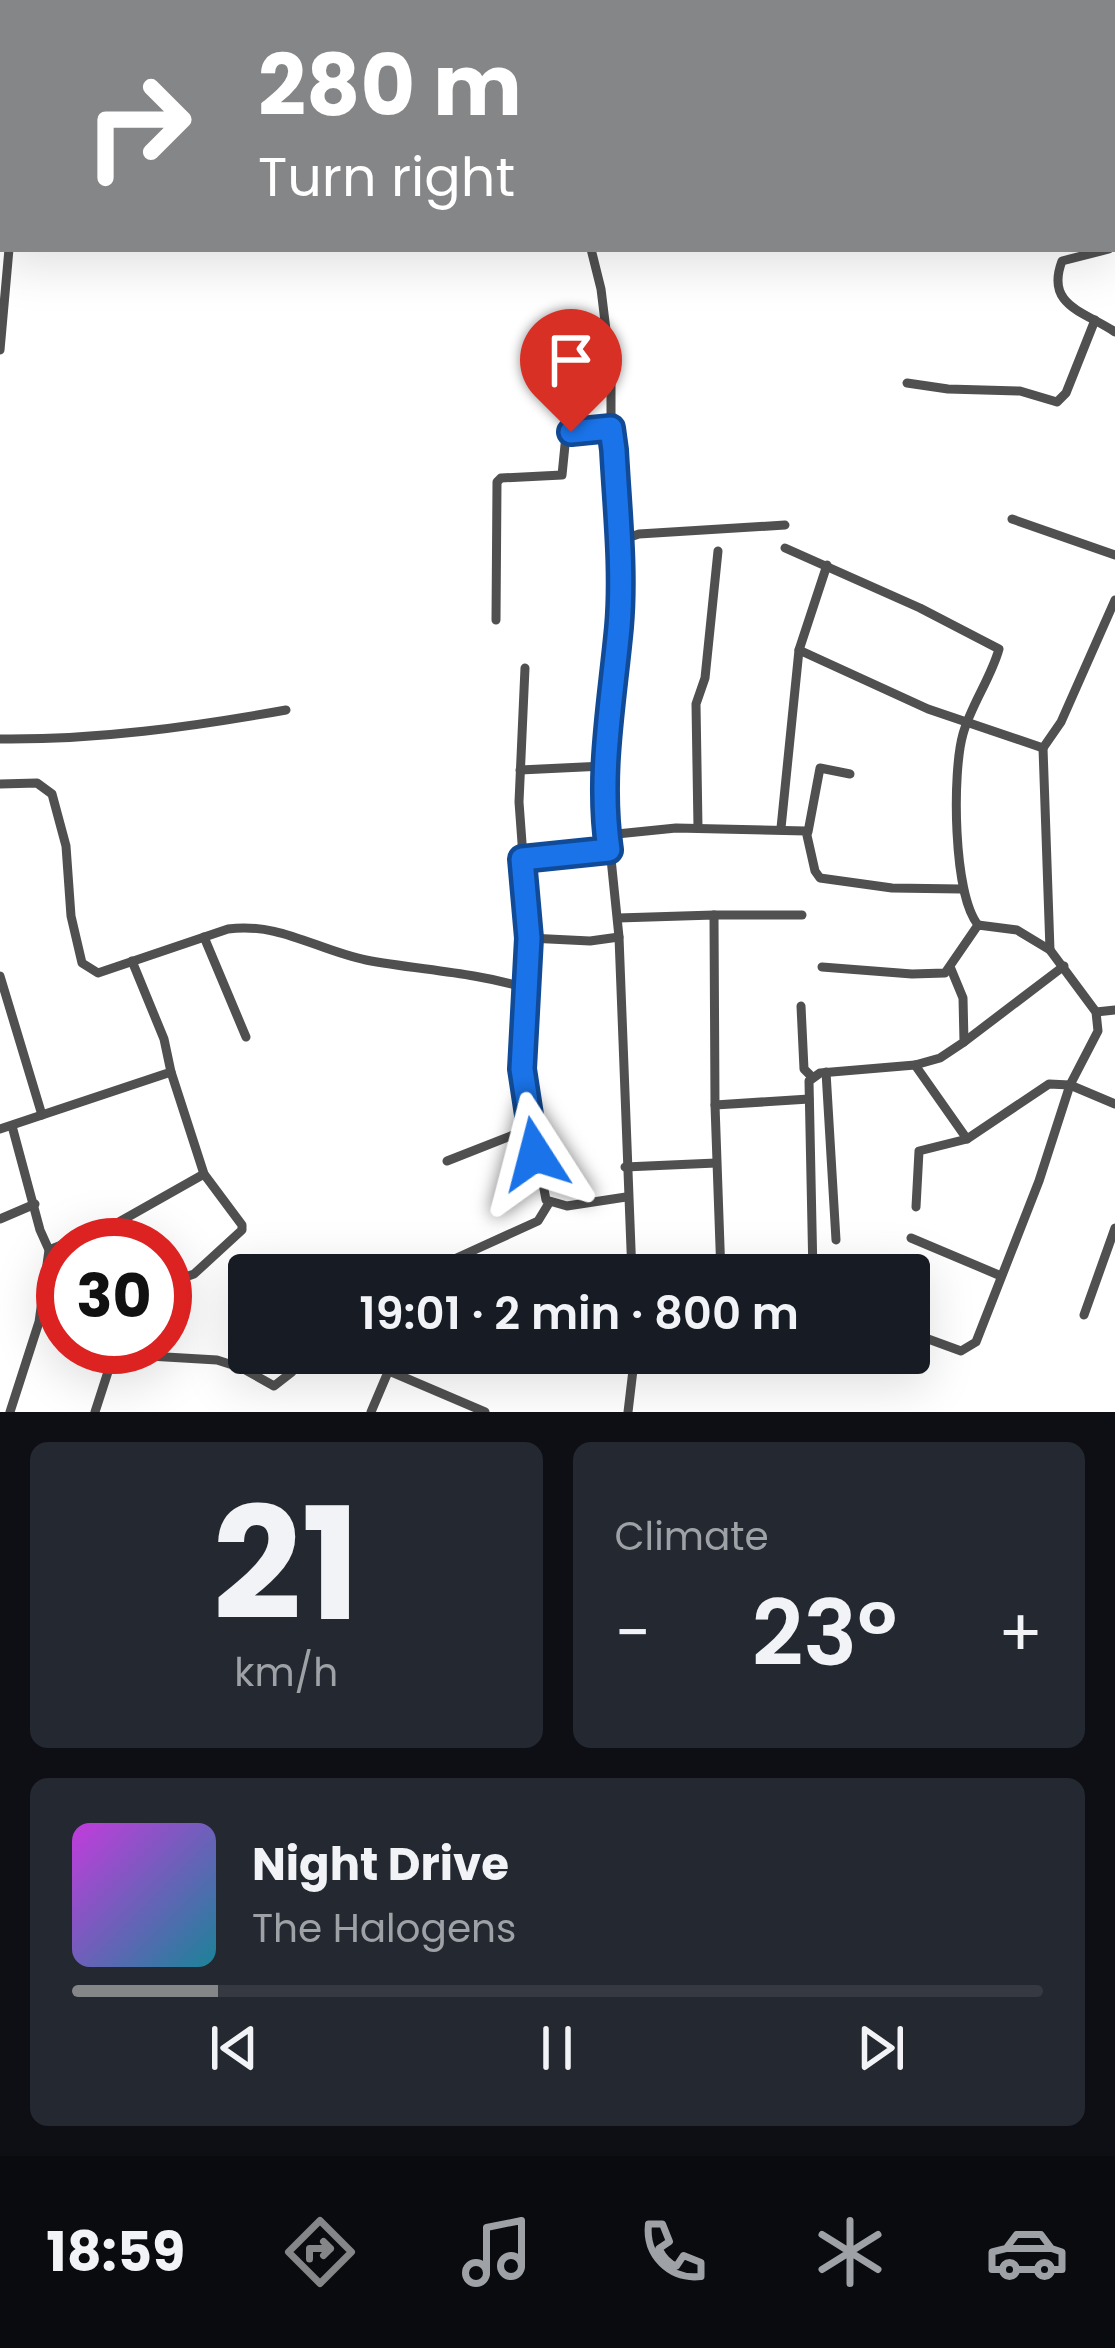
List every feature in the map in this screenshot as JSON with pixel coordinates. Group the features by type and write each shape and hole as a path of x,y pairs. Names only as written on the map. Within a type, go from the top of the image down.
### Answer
{"street":[{"path":"0,350 9,252"},
{"path":"592,252 609,349 618,541 619,628 604,766 618,918 630,1254"},
{"path":"1097,252 1064,260 1056,279 1061,298 1115,332"},
{"path":"907,382 954,390 1019,391 1057,402 1066,393 1095,320"},
{"path":"496,620 497,482 562,475 566,435 611,428"},
{"path":"1012,519 1115,555"},
{"path":"618,541 639,534 784,525"},
{"path":"785,548 999,649 966,723 957,756 961,890 978,925"},
{"path":"698,828 696,704 706,678 718,551"},
{"path":"781,828 799,650 827,566"},
{"path":"1050,950 1043,748 1061,722 1115,600"},
{"path":"799,650 966,723 1043,748"},
{"path":"525,668 520,770 529,938 522,1069 540,1181 549,1203"},
{"path":"0,739 90,737 197,726 286,710"},
{"path":"520,770 604,766"},
{"path":"850,774 820,767 808,832 814,871 820,878 961,890"},
{"path":"0,784 37,783 52,794 66,846 71,916 82,964 98,973 228,929 264,927 359,958 526,988"},
{"path":"607,835 698,828 808,832"},
{"path":"522,859 609,850"},
{"path":"714,915 720,1254"},
{"path":"618,918 802,915"},
{"path":"930,1340 955,1350 971,1348 1040,1181 1070,1085 1098,1031 1096,1012 1050,950 1017,930 978,925"},
{"path":"822,967 929,975 951,969 978,925"},
{"path":"204,937 246,1037"},
{"path":"529,938 619,938"},
{"path":"132,961 167,1049 204,1174 242,1230 192,1275"},
{"path":"812,1077 940,1058 1064,966"},
{"path":"951,969 962,998 964,1042"},
{"path":"0,976 42,1115"},
{"path":"801,1006 804,1069 812,1077"},
{"path":"1096,1012 1115,1010"},
{"path":"915,1065 967,1139"},
{"path":"39,1218 6,1128 171,1072"},
{"path":"826,1072 836,1240"},
{"path":"812,1077 813,1254"},
{"path":"916,1207 919,1151 967,1139 1049,1084 1070,1085 1115,1104"},
{"path":"715,1105 809,1099"},
{"path":"447,1161 530,1128"},
{"path":"625,1167 716,1163"},
{"path":"126,1218 204,1174"},
{"path":"549,1203 567,1206 626,1197"},
{"path":"465,1254 538,1221 549,1203"},
{"path":"0,1219 35,1204"},
{"path":"1084,1315 1115,1228"},
{"path":"911,1238 1001,1276"},
{"path":"10,1412 36,1331"},
{"path":"192,1358 228,1364"},
{"path":"95,1412 108,1374"},
{"path":"253,1374 274,1386 289,1374"},
{"path":"371,1412 387,1374"},
{"path":"393,1374 485,1412"},
{"path":"628,1412 632,1374"}],"route":[{"path":"535,1154 522,1069 529,938 522,859 609,850 604,800 606,725 621,591 614,450 611,428 571,432"}]}
